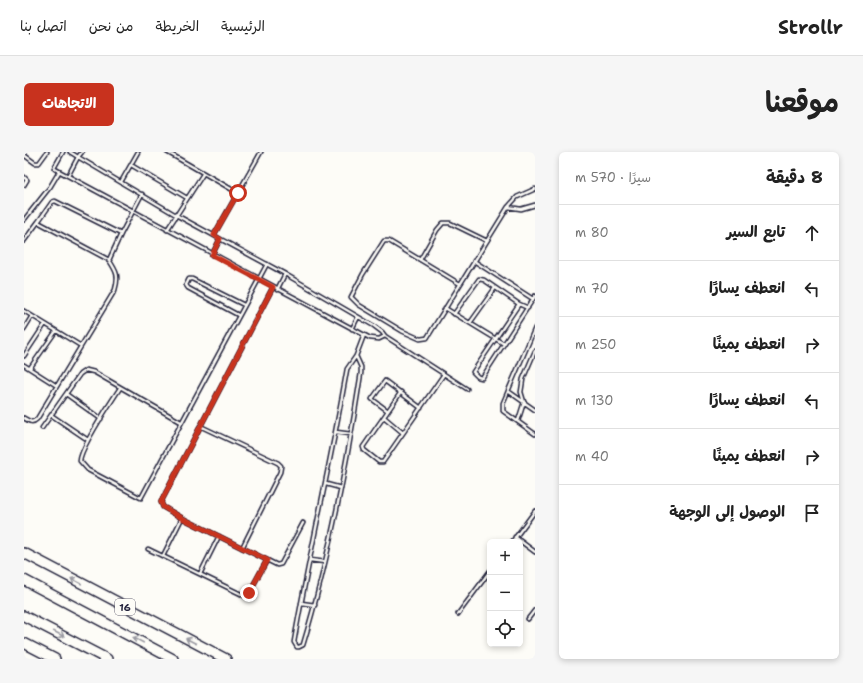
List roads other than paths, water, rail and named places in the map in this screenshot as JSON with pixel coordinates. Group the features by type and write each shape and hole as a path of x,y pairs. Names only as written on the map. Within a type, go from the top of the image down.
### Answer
{"highway":[{"name":"16","path":"24,553 226,659"},
{"name":"16","path":"24,580 173,659"},
{"path":"24,616 107,659"},
{"path":"24,643 54,659"}],"lane":[{"path":"24,155 35,163 39,163 47,152"},
{"path":"63,152 54,168 60,172 352,329 374,339 379,339 385,336"},
{"path":"70,152 176,215 286,274 358,316 378,329 385,336 467,389"},
{"path":"68,176 82,152"},
{"path":"121,182 138,152"},
{"path":"167,152 238,193"},
{"path":"214,235 261,152"},
{"path":"131,164 187,198"},
{"path":"24,220 60,172"},
{"path":"167,230 203,174"},
{"path":"24,177 27,180 24,185"},
{"path":"460,284 389,241 384,241 363,274 351,297 359,305 396,327 424,340 427,338 508,207 517,197 535,189"},
{"path":"109,260 142,194"},
{"path":"24,241 52,202 56,200 121,234"},
{"path":"508,207 521,209 535,205"},
{"path":"24,418 30,422 34,422 37,419 115,290 118,279 109,260 38,222"},
{"path":"420,260 437,230 443,223 450,223 487,241"},
{"path":"212,255 220,239"},
{"path":"474,261 534,297 482,378 478,378 473,372 520,304"},
{"path":"120,388 88,440 80,457 80,461 84,467 110,483 141,498 266,264"},
{"path":"277,290 286,274"},
{"path":"238,315 188,288 186,284 191,278 244,305"},
{"path":"454,314 479,279 484,280 528,308"},
{"path":"273,287 161,502 163,507 182,518 277,565 281,564 303,524"},
{"path":"470,324 495,288"},
{"path":"445,308 504,344"},
{"path":"24,311 81,346"},
{"path":"24,329 32,316"},
{"path":"352,329 358,316"},
{"path":"24,356 45,324"},
{"path":"535,328 502,407 503,410 535,434"},
{"path":"30,368 56,331"},
{"path":"356,356 361,367 361,373 341,488 315,605 303,645 299,648 294,642 326,484 347,369 356,356 364,335"},
{"path":"518,421 524,402 521,392 523,379 535,351"},
{"path":"24,365 57,386"},
{"path":"42,428 80,374 86,370 94,372 181,422"},
{"path":"401,392 363,446 364,450 379,462 382,462 444,374"},
{"path":"388,411 372,398 385,381 421,408"},
{"path":"508,391 535,410"},
{"path":"66,394 101,419"},
{"path":"51,415 88,440"},
{"path":"384,417 403,433"},
{"path":"200,426 278,463 281,466 280,472 242,548"},
{"path":"336,432 351,434"},
{"path":"326,484 341,488"},
{"path":"535,510 515,537 535,552"},
{"path":"163,556 182,518"},
{"path":"200,574 219,536"},
{"path":"148,549 244,596 247,596 249,593 267,560"},
{"path":"310,560 325,562"},
{"path":"458,614 487,575"},
{"path":"301,602 315,605"},
{"path":"528,618 535,610"}]}
